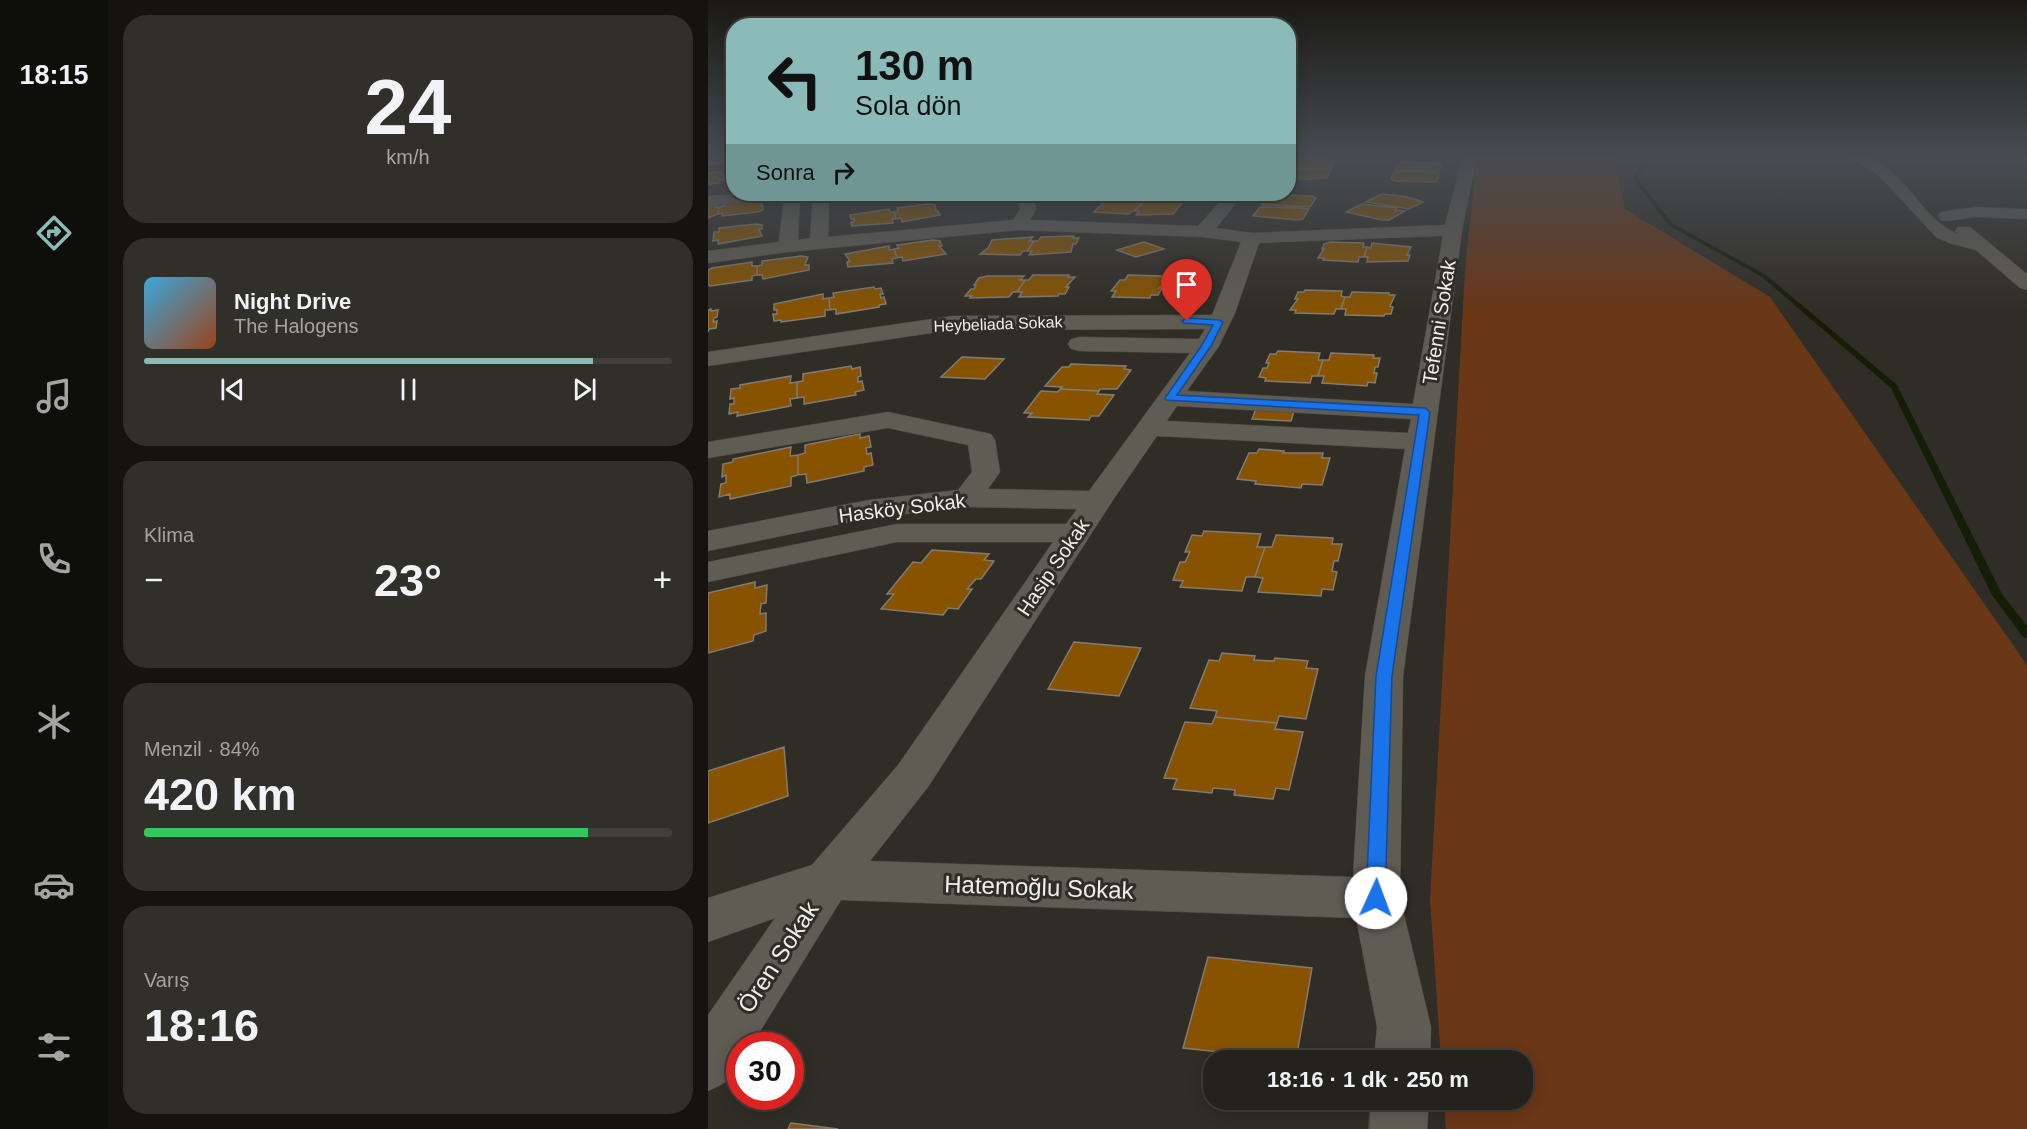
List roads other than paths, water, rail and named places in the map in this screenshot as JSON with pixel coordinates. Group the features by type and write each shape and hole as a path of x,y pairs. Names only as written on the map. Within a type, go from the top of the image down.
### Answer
{"street":[{"path":"788,246 791,208"},
{"path":"819,243 820,208"},
{"path":"1018,225 1028,208"},
{"path":"1203,232 1223,208"},
{"name":"Tefenni Sokak","path":"1403,1050 1404,1027 1376,898 1384,676 1458,208"},
{"path":"1915,208 1943,234 1981,246"},
{"path":"2027,214 1976,212 1947,216 2027,284"},
{"path":"708,257 788,246 1018,225 1203,232 1252,238 1453,230"},
{"name":"Hasip Sokak","path":"828,880 913,776 1098,500 1151,428 1206,346 1219,322 1252,238"},
{"name":"Heybeliada Sokak","path":"708,359 952,323 1219,322"},
{"path":"708,380 906,348 963,344 1206,346"},
{"path":"1170,398 1422,427"},
{"path":"708,450 888,420 981,440 986,472 967,498"},
{"path":"1151,428 1422,427"},
{"name":"Hasköy Sokak","path":"708,541 869,509 967,498 1098,500"},
{"path":"708,572 897,533 1076,533"},
{"name":"Hatemoğlu Sokak","path":"708,920 828,880 1376,898"},
{"name":"Ören Sokak","path":"708,1063 828,880"},
{"path":"1398,1129 1399,1110"}],"waterway":[{"path":"1658,208 1670,224 1764,276 1894,387 1997,595 2027,634"}]}
